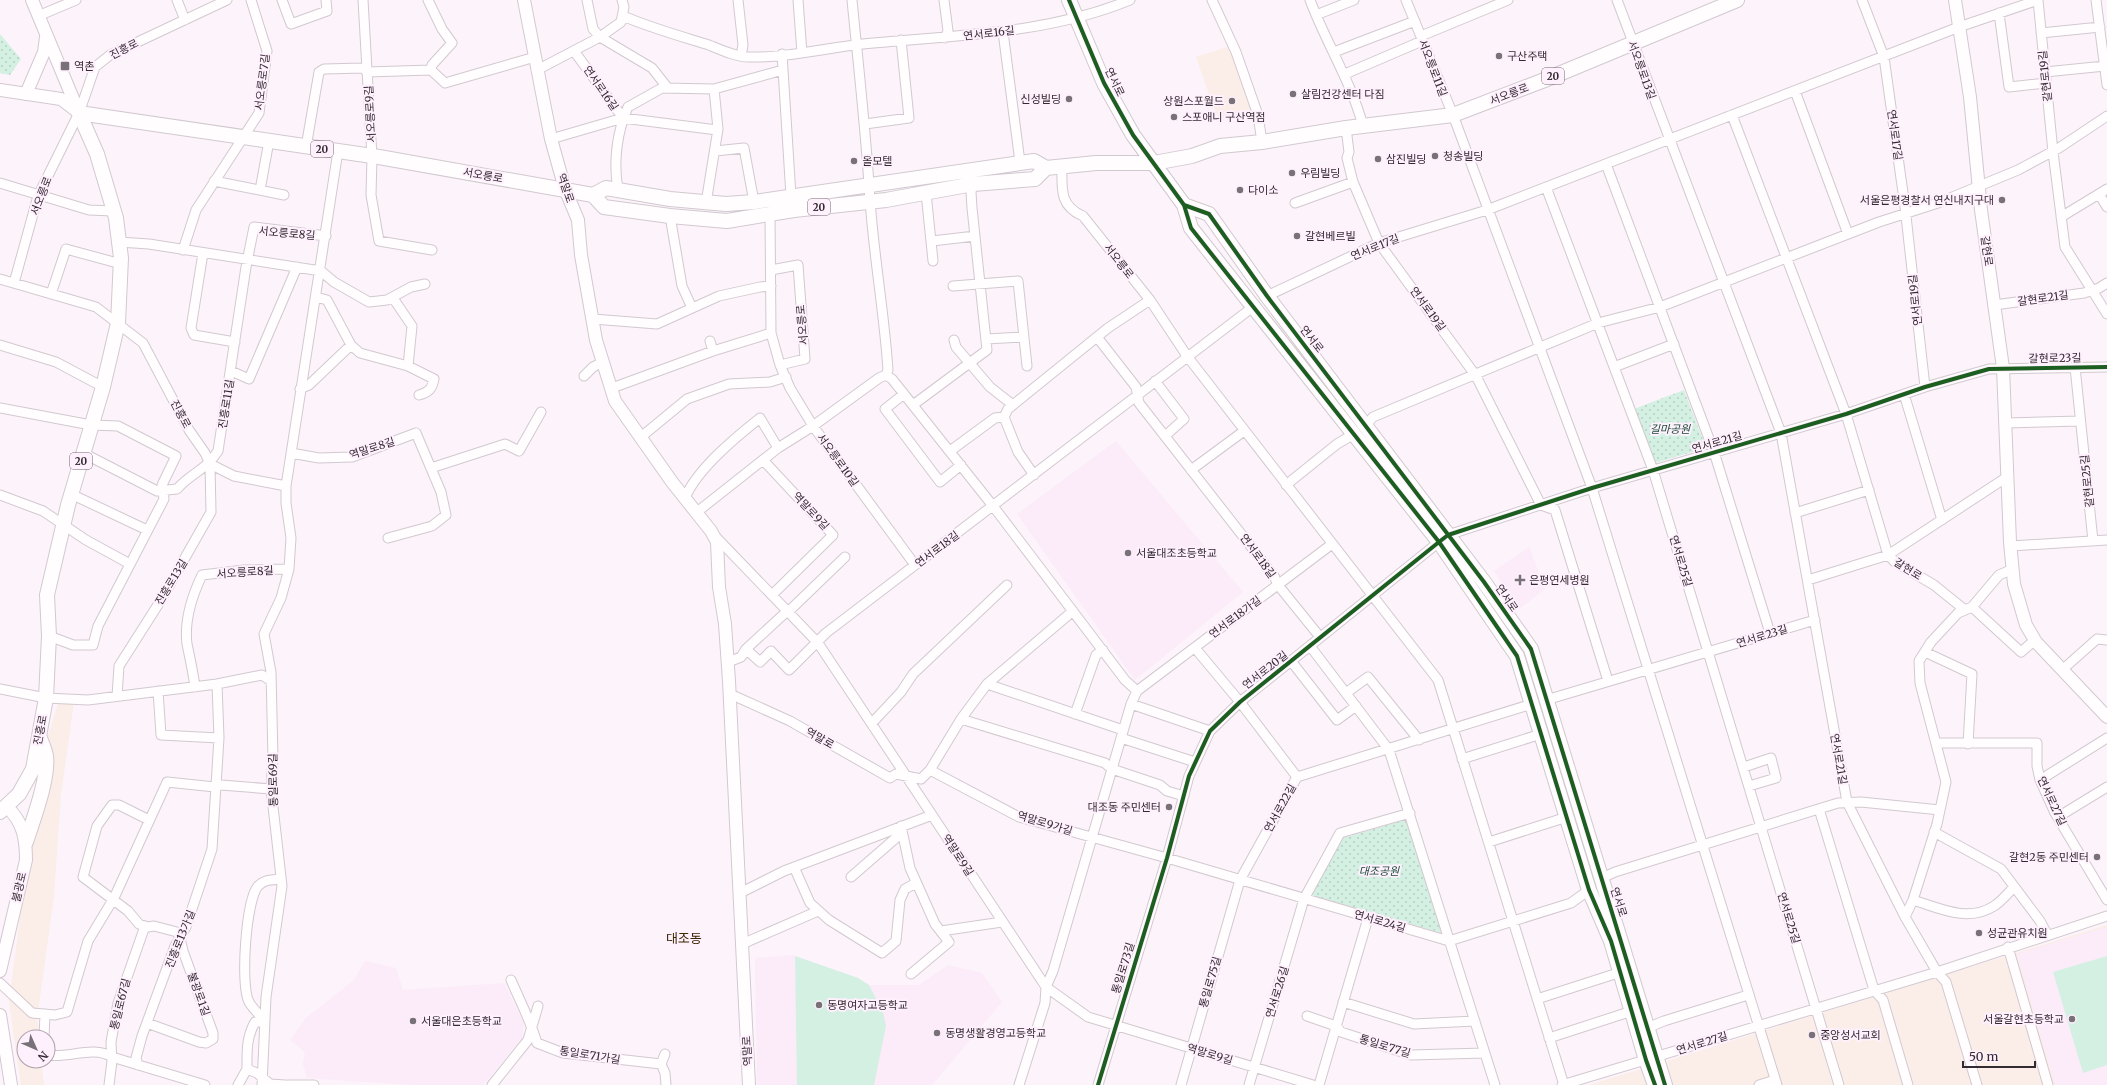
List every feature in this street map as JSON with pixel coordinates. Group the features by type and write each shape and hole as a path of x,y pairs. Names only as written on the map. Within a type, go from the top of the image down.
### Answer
{"main road":[{"name":"역말로","path":"524,0 551,139 565,189 578,220 581,255 596,340 615,401 685,498 697,512 717,542 719,588 725,624 730,694 749,1085"},
{"name":"연서로","path":"1069,0 1104,83 1133,135 1184,205 1191,228 1354,434 1484,582 1531,649 1647,1028 1655,1085"},
{"name":"서오릉로","path":"594,195 606,188 706,203 754,202 1020,162 1034,161 1046,168 1096,163 1154,163 1192,156 1220,146 1262,142 1346,128 1453,115 1737,0"},
{"name":"갈현로","path":"1955,0 1970,97 1994,305 2003,368 2007,477 2014,584 2026,625 2035,640 2107,717"},
{"name":"진흥로","path":"2,807 19,794 33,769 46,698 49,636 47,595 71,494 103,388 118,323 121,264 119,242 113,210 97,154 31,1"},
{"path":"26,94 44,52 46,37"},
{"name":"서오릉로","path":"0,91 61,99 79,113 372,156 565,189 594,195 604,207 670,216 727,221 770,214 871,202 973,184 1035,179 1046,168"},
{"name":"연서로","path":"1184,205 1209,214 1267,296 1366,425 1444,538 1517,656 1589,890 1611,941 1632,1011 1651,1059 1665,1085"},
{"path":"26,842 40,799 46,761 40,736"},
{"name":"불광로","path":"0,971 26,860 26,842 21,824 15,815 2,807"},
{"path":"0,1015 11,1085"}],"street":[{"path":"38,16 76,0"},
{"path":"177,0 186,20 227,0"},
{"name":"서오릉로7길","path":"242,137 259,113 266,51 250,0"},
{"path":"282,0 291,24 327,11 326,0"},
{"name":"서오릉로9길","path":"363,0 372,156"},
{"path":"428,0 442,29 452,43 432,65 430,70 445,83 535,57"},
{"path":"587,0 593,29 600,37 652,68 667,87 693,90 714,89 783,70"},
{"path":"537,70 600,37 622,22 622,0"},
{"path":"738,0 743,45 741,56"},
{"path":"798,0 802,53"},
{"path":"852,0 865,124 869,185 885,327 888,370 886,376 892,379 950,451 1125,680 1137,691"},
{"path":"944,0 948,31 945,38"},
{"name":"연서로16길","path":"623,16 741,56 748,57 802,53 857,44 945,38 1003,32 1101,12 1130,0"},
{"path":"1212,0 1236,52 1258,115 1262,142"},
{"path":"1310,0 1357,102 1363,126"},
{"path":"1316,15 1354,0"},
{"name":"서오릉로11길","path":"1406,0 1453,115 1487,210"},
{"path":"1345,74 1508,0"},
{"name":"서오릉로13길","path":"1617,0 1668,140"},
{"path":"1862,0 1884,57"},
{"path":"1959,27 2038,0"},
{"name":"갈현로19길","path":"2038,0 2061,217"},
{"path":"2096,0 2107,85"},
{"path":"1999,13 2009,87 2046,83"},
{"name":"진흥로","path":"79,113 95,67 110,55 186,20"},
{"path":"1334,52 1415,21"},
{"name":"연서로17길","path":"1267,296 1379,243 1487,210 1959,27"},
{"path":"2041,33 2100,27"},
{"path":"1003,32 1020,162"},
{"path":"865,124 909,118 901,40"},
{"name":"연서로16길","path":"574,50 623,118"},
{"path":"782,54 791,196"},
{"name":"연서로17길","path":"1884,57 1905,214"},
{"path":"2045,72 2105,66"},
{"name":"서오릉로9길","path":"306,147 319,72 324,69 363,68 368,72 430,70"},
{"name":"연서로16길","path":"623,118 628,106 667,87"},
{"path":"706,203 719,125 714,89"},
{"path":"1795,91 1848,234"},
{"name":"서오릉로","path":"14,283 38,196 79,113"},
{"path":"1668,140 1781,433 1808,580 1888,555 1846,414 1732,115"},
{"path":"1366,425 1373,417 1476,376 1541,346 1598,323 1660,307 1848,234 1938,203 2018,170 2053,152 2107,116"},
{"path":"551,139 623,118 719,125"},
{"path":"618,189 615,174 623,118"},
{"name":"연서로19길","path":"1346,128 1349,152 1347,158 1353,182 1379,243 1476,376"},
{"path":"183,250 196,210 242,137"},
{"path":"260,190 268,141"},
{"path":"715,151 744,148 754,202"},
{"name":"서오릉로8길","path":"271,681 264,634 281,598 289,569 291,538 286,504 286,486 300,389 321,271 338,151"},
{"path":"372,156 372,194 379,241 432,250"},
{"path":"1606,164 1674,344 1614,367"},
{"name":"서오릉로","path":"1062,166 1062,196 1076,213 1083,216 1150,300 1187,356"},
{"path":"214,181 284,195"},
{"path":"1295,203 1353,182"},
{"path":"0,183 38,196 89,210 113,210"},
{"path":"913,405 968,362 987,350 971,192 973,184"},
{"path":"1546,187 1653,470"},
{"path":"2107,207 2103,191 2061,217 2065,248 2107,314"},
{"path":"926,193 933,261"},
{"path":"1487,210 1541,346 1592,488 1649,668 1748,995 1776,1082 1759,1085"},
{"path":"697,512 778,448 813,426 780,365 771,333 770,214"},
{"name":"연서로19길","path":"1905,214 1925,387"},
{"path":"670,216 682,286 692,308"},
{"name":"서오릉로8길","path":"249,260 254,228 326,236"},
{"path":"932,242 975,236"},
{"path":"119,242 321,271 334,282 369,302 392,298 411,287 425,284"},
{"path":"51,294 66,249 121,264"},
{"path":"203,253 191,328 194,335 235,342"},
{"name":"진흥로11길","path":"210,464 218,451 249,260"},
{"name":"서오릉로","path":"771,270 798,265 805,359 780,365"},
{"name":"진흥로11길","path":"231,371 249,379 297,267"},
{"name":"진흥로","path":"0,279 96,307 143,343 188,430 205,453 210,464"},
{"path":"953,286 1018,281 1027,366"},
{"name":"갈현로21길","path":"1994,305 2092,291 2107,283"},
{"path":"593,319 656,324 719,296 771,286"},
{"path":"316,296 327,300 351,345 360,353 408,366 434,379 432,387 427,393 419,395"},
{"path":"392,298 412,326 408,366"},
{"path":"950,451 995,418 1004,417 1013,405 1097,337 1150,300"},
{"name":"연서로18길","path":"746,649 760,662 771,651 789,670 818,643 826,633 1253,307"},
{"path":"612,388 713,351 771,333"},
{"path":"986,339 1024,337"},
{"name":"연서로18길","path":"1097,337 1136,388 1139,403 1274,576 1278,585 1320,637"},
{"path":"954,340 956,347 990,387 1013,405"},
{"path":"710,341 713,351"},
{"name":"연서로21길","path":"1674,344 1714,452 1770,633"},
{"path":"0,345 56,362 103,388"},
{"path":"300,389 309,385 351,345"},
{"path":"1187,356 1438,680 1452,729 1514,922 1563,1085 1651,1059"},
{"path":"584,376 593,367 603,362"},
{"name":"갈현로23길","path":"2075,367 2080,421"},
{"name":"갈현로23길","path":"2003,368 2107,367"},
{"name":"연서로21길","path":"1444,538 1592,488 1846,414 1925,387 1988,369 2003,368"},
{"name":"서오릉로10길","path":"886,376 879,378 813,426 915,565"},
{"path":"1476,376 1541,505 1555,510 1608,681"},
{"path":"641,438 687,399 729,384 770,382 786,377"},
{"path":"1155,381 1184,419 1165,436"},
{"path":"904,394 885,408 940,482 961,465"},
{"path":"1904,394 1942,520"},
{"path":"0,408 91,425 118,426 176,456 162,485 164,499 98,626 93,645 73,645 49,636"},
{"path":"431,468 506,444 519,451 541,412"},
{"path":"1004,417 1018,452 1034,475"},
{"path":"685,498 690,487 732,441 760,418 778,448"},
{"path":"2005,423 2080,421"},
{"name":"갈현로25길","path":"2080,421 2093,540"},
{"path":"1191,470 1244,431"},
{"name":"역말로8길","path":"291,453 319,458 352,457 416,433 441,492 446,515 432,526 388,538"},
{"path":"1286,485 1337,444 1354,434"},
{"path":"83,453 157,491 177,489 185,480 210,464 234,476 286,486"},
{"name":"역말로9길","path":"763,460 833,535 772,595"},
{"name":"진흥로13길","path":"117,696 119,666 184,561 211,512 210,464"},
{"name":"연서로25길","path":"1653,470 1816,1008"},
{"name":"갈현로","path":"2007,477 1888,555 1895,562 1934,585 1969,609 2021,652 2035,640"},
{"path":"1795,512 1868,490"},
{"path":"71,494 147,530"},
{"path":"0,495 43,511 86,540 130,564"},
{"name":"역말로9길","path":"712,533 818,643 1046,987 1088,1017 1313,1085"},
{"name":"연서로20길","path":"1167,858 1189,776 1210,731 1240,702 1371,595 1444,538"},
{"path":"2011,546 2107,540"},
{"name":"연서로18가길","path":"1131,704 1137,691 1332,544"},
{"path":"728,662 740,657 746,649 788,612 846,556"},
{"name":"서오릉로8길","path":"202,575 244,570 289,569"},
{"path":"1904,918 1913,900 1934,832 1946,782 1920,683 1919,661 1931,642 1958,613 1969,609 1999,575 2013,569"},
{"name":"진흥로13길","path":"195,687 187,643 187,622 192,597 202,575"},
{"name":"연서로21길","path":"1808,580 1847,802"},
{"path":"872,723 901,692 913,674 1007,585"},
{"path":"908,777 921,779 930,770 961,719 987,684 1073,611"},
{"name":"연서로23길","path":"1546,700 1649,668 1709,652 1815,620"},
{"path":"2062,670 2097,639 2107,640"},
{"path":"1310,646 1389,750 1495,1085"},
{"name":"연서로20길","path":"1195,648 1240,702 1297,778"},
{"path":"1075,714 1096,655 1103,650"},
{"path":"1925,652 1972,674 1968,744"},
{"path":"1291,661 1337,720 1356,706"},
{"path":"0,689 46,698 88,700 217,684 262,675 271,681"},
{"path":"1346,693 1368,677 1419,740"},
{"name":"통일로69길","path":"262,1081 266,997 282,886 271,789 273,759 271,681"},
{"name":"진흥로13가길","path":"138,1065 136,1058 147,1023 175,946 186,927 212,849 219,738 217,684"},
{"path":"987,684 1075,714 1122,734 1196,762"},
{"path":"158,691 161,736 219,738"},
{"name":"역말로","path":"730,694 790,721 890,778 896,774 908,777"},
{"path":"1019,1085 1045,1003 1046,987 1053,971 1093,838 1131,704 1210,731"},
{"name":"연서로22길","path":"1240,880 1297,778 1532,704"},
{"path":"961,719 1105,763 1112,769 1160,785 1166,791 1184,796"},
{"path":"1462,759 1541,734"},
{"path":"2040,780 2107,738"},
{"name":"연서로27길","path":"1936,743 2037,743 2037,766 2040,780 2058,817 2107,900"},
{"path":"1744,767 1771,758 1776,778 1749,786"},
{"name":"역말로9가길","path":"930,770 1019,817 1167,858"},
{"path":"0,983 32,1013 55,1015 67,1012 88,940 112,900 167,782 215,787 221,785 271,789"},
{"path":"2058,817 2107,787"},
{"path":"1847,802 1904,918 1937,972 1946,982 1978,1085"},
{"path":"1602,878 1838,803 1861,802 1940,810"},
{"path":"149,820 119,805 112,805 97,826 83,878 128,911 139,924 177,932 180,938"},
{"path":"1819,809 1874,990 1883,1000 1908,1085"},
{"path":"1304,899 1340,833 1410,813"},
{"path":"740,893 794,867 932,815"},
{"path":"1489,842 1567,817"},
{"path":"851,877 896,837 901,826"},
{"path":"901,826 910,868 916,883 935,924 949,942 911,974"},
{"path":"1934,832 2001,869 2040,921 2046,934"},
{"name":"연서로24길","path":"1167,858 1368,918 1449,940"},
{"name":"통일로73길","path":"1098,1085 1167,858"},
{"path":"794,867 810,903 818,911 843,929 882,953 896,941 900,900 905,889 916,883"},
{"path":"265,1021 249,1002 244,950 250,913 257,887 266,880 281,879"},
{"name":"통일로75길","path":"1181,1085 1240,880"},
{"path":"1913,900 1959,914 1979,914 1995,906 2014,887"},
{"path":"1449,940 1514,922 1571,903 1589,890"},
{"name":"연서로26길","path":"1249,1085 1304,899"},
{"path":"742,944 818,911"},
{"name":"연서로27길","path":"1651,1059 1937,972 2046,934 2107,916"},
{"path":"1319,1085 1368,918"},
{"path":"941,931 1002,922"},
{"name":"통일로67길","path":"109,1085 112,1057 111,1042 118,1003 145,926"},
{"name":"불광로1길","path":"147,1023 199,1042 206,1043 213,1039 213,1033 183,951 180,938"},
{"path":"2008,947 2048,1085"},
{"path":"1537,999 1621,972"},
{"path":"511,980 526,1017 532,1026"},
{"path":"1647,1028 1664,1021 1748,995"},
{"path":"1343,1002 1414,1024 1475,1021"},
{"path":"492,1085 528,1040 538,1006"},
{"path":"1816,1008 1839,1085"},
{"path":"1549,1038 1632,1011"},
{"path":"44,1029 45,1014"},
{"name":"통일로77길","path":"1307,1016 1336,1026 1341,1032 1411,1055 1485,1053"},
{"path":"238,1085 247,1069 245,1055 249,1032 255,1022 265,1021"},
{"name":"통일로71가길","path":"532,1026 537,1044 563,1053 661,1064"},
{"path":"56,1054 81,1052 106,1053 112,1057 205,1085"},
{"path":"665,1054 661,1064 665,1072 666,1085"},
{"path":"247,1069 262,1081 270,1084 285,1085"},
{"path":"288,1085 314,1085"}],"shaded area":[{"path":"1230,46 1255,114 1218,119 1196,57"},
{"name":"서울대조초등학교","path":"1116,441 1243,592 1135,680 1017,514"},
{"name":"은평연세병원","path":"1529,547 1545,589 1519,609 1494,571"},
{"path":"74,702 61,794 54,896 37,1019 38,1029 16,1029 16,1050 9,1002 41,758 58,704"},
{"path":"2107,925 2107,1085 1589,1085"},
{"name":"서울갈현초등학교","path":"2107,927 2107,1085 2055,1085 2017,954"},
{"name":"동명여자고등학교","path":"793,955 858,978 869,985 919,985 948,965 982,973 1002,1002 932,1085 757,1085 755,958"},
{"name":"서울대은초등학교","path":"365,961 396,968 403,990 504,983 524,1024 522,1038 483,1085 413,1085 307,1078 303,1064 305,1052 290,1040 306,1018 354,980"},
{"path":"19,1069 42,1069 44,1085 21,1085"}],"green space":[{"path":"0,34 21,59 10,75 0,73"},
{"name":"길마공원","path":"1684,390 1706,448 1655,463 1634,409"},
{"name":"대조공원","path":"1408,819 1442,933 1311,895 1343,838"},
{"path":"795,956 858,978 869,985 883,1012 886,1026 874,1085 797,1085"},
{"path":"2107,956 2107,1065 2083,1073 2053,972"}],"cycle path":[{"path":"1069,0 1104,83 1133,135 1184,205 1191,228 1439,542 1517,656 1589,890 1611,941 1646,1060 1655,1085"},
{"path":"1184,205 1209,214 1267,296 1484,582 1531,649 1665,1085"},
{"path":"1098,1085 1167,858 1189,776 1210,731 1240,702 1448,535 1592,488 1846,414 1925,387 1989,369 2107,367"}],"place":[{"name":"구산주택","path":"1499,56"},
{"name":"역촌","path":"65,66"},
{"name":"살림건강센터 다짐","path":"1293,94"},
{"name":"신성빌딩","path":"1069,99"},
{"name":"상원스포월드","path":"1232,101"},
{"name":"스포애니 구산역점","path":"1174,117"},
{"name":"청송빌딩","path":"1435,156"},
{"name":"삼진빌딩","path":"1378,159"},
{"name":"올모텔","path":"854,161"},
{"name":"우림빌딩","path":"1292,173"},
{"name":"다이소","path":"1240,190"},
{"name":"서울은평경찰서 연신내지구대","path":"2002,200"},
{"name":"갈현베르빌","path":"1297,236"},
{"name":"서울대조초등학교","path":"1128,553"},
{"name":"은평연세병원","path":"1520,580"},
{"name":"대조동 주민센터","path":"1169,807"},
{"name":"갈현2동 주민센터","path":"2097,857"},
{"name":"성균관유치원","path":"1979,933"},
{"name":"동명여자고등학교","path":"819,1005"},
{"name":"서울갈현초등학교","path":"2072,1019"},
{"name":"서울대은초등학교","path":"413,1021"},
{"name":"동명생활경영고등학교","path":"937,1033"},
{"name":"중앙성서교회","path":"1812,1035"}],"district":[{"name":"대조동","path":"684,938"}]}
